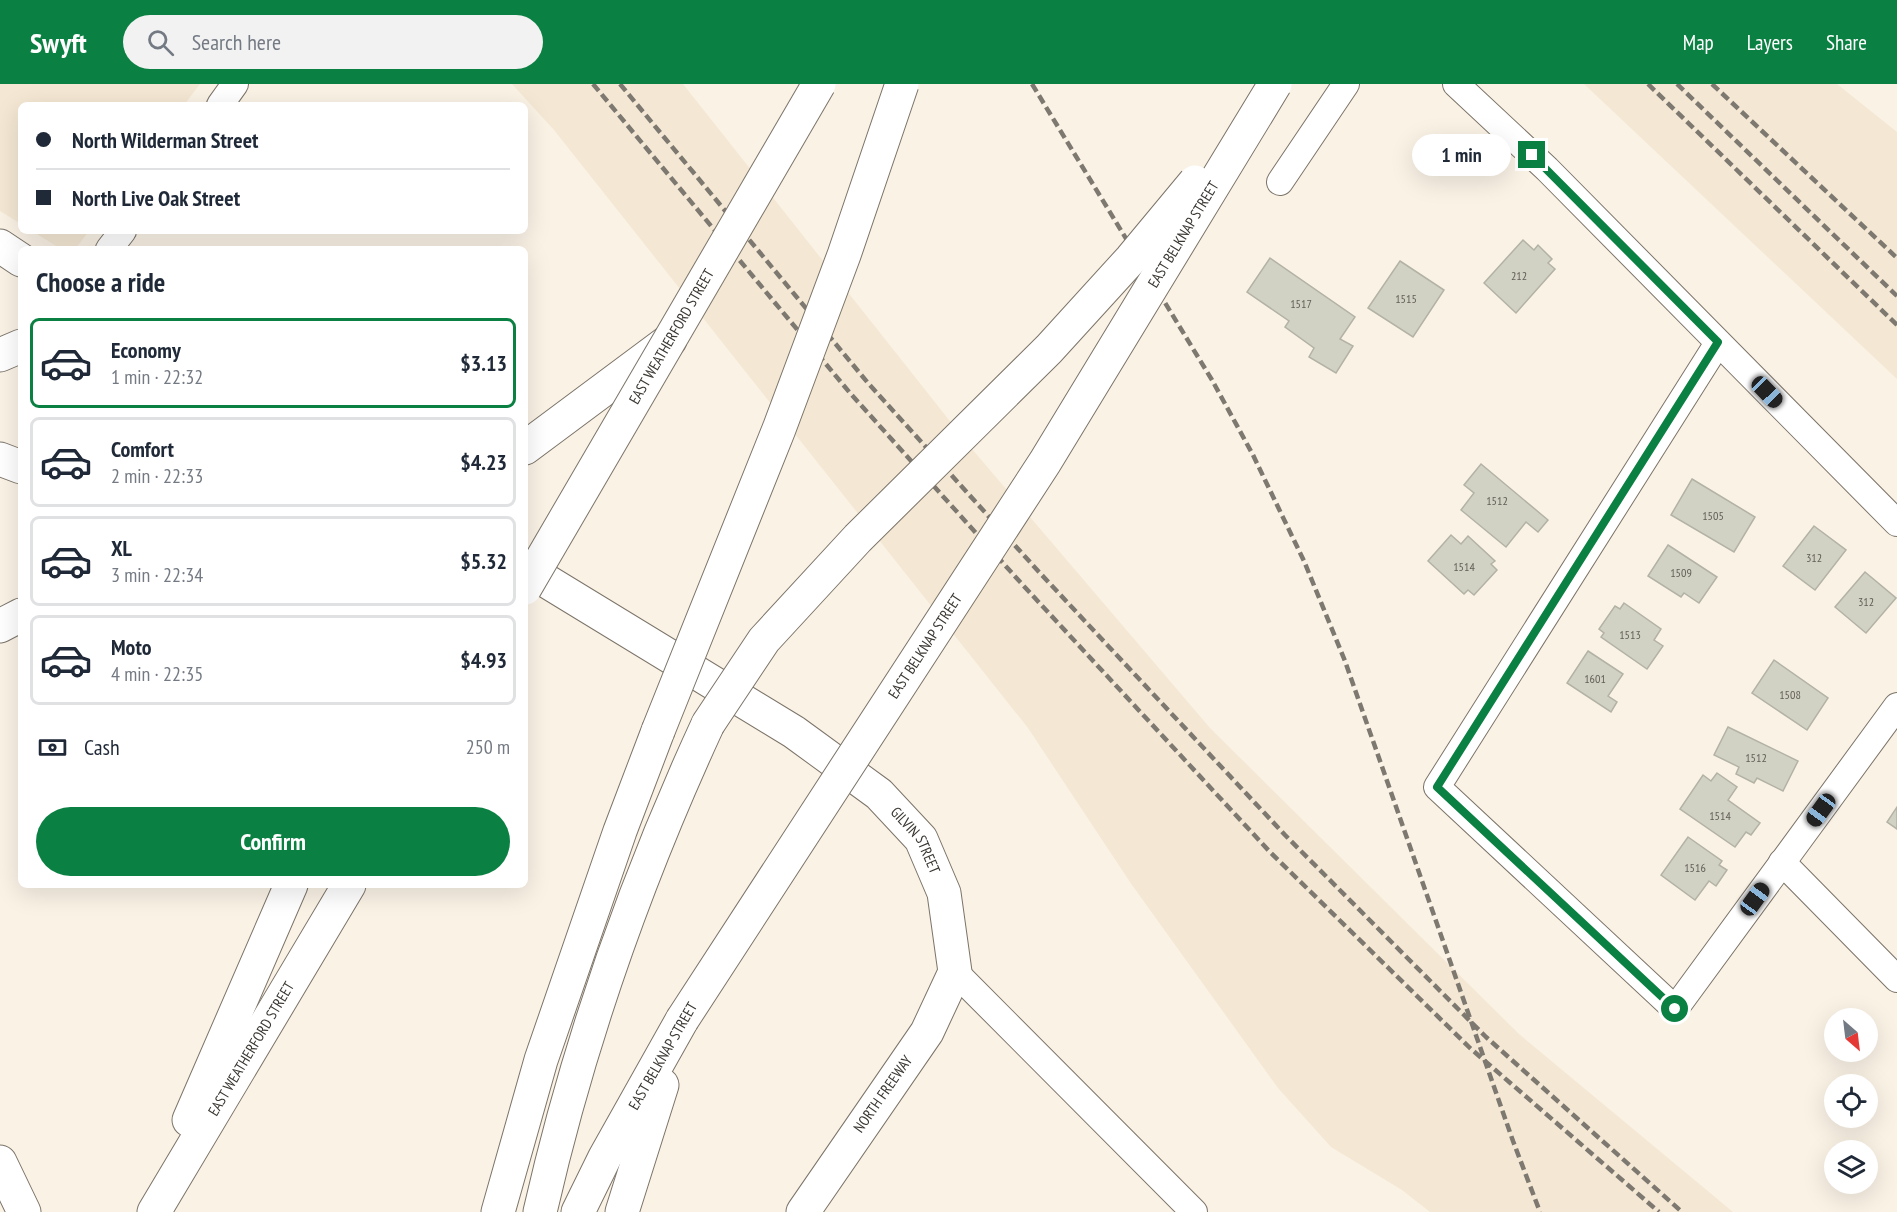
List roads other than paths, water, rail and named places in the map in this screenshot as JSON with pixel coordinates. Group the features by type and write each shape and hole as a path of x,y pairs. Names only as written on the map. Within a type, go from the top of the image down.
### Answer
{"main road":[{"name":"EAST WEATHERFORD STREET","path":"528,583 819,84"},
{"path":"498,1212 541,1060 620,831 783,418 844,255 902,84"},
{"path":"540,1212 557,1136 614,956 688,768 708,724 732,686 764,640 858,537 1049,349 1101,294 1216,155 1269,84"},
{"name":"EAST BELKNAP STREET","path":"578,1212 605,1157 682,1020 1045,462 1275,84"},
{"path":"0,246 18,258"},
{"path":"528,446 670,340"},
{"path":"0,355 18,347"},
{"path":"0,459 18,466"},
{"name":"GILVIN STREET","path":"528,570 794,732 879,794 921,839 944,893 954,972"},
{"path":"0,626 18,617"},
{"path":"148,1212 290,888"},
{"name":"EAST WEATHERFORD STREET","path":"154,1212 347,888"},
{"name":"NORTH FREEWAY","path":"803,1212 927,1032 954,972"},
{"path":"622,1212 682,1020"},
{"path":"0,1162 24,1212"}],"street":[{"path":"222,102 235,84"},
{"path":"1280,182 1347,84"},
{"path":"1456,84 1547,169 1897,523"},
{"path":"111,246 121,234"},
{"path":"1718,342 1437,787 1675,1009 1897,706"},
{"path":"1782,862 1897,979"},
{"path":"954,972 1194,1212"}],"railway":[{"path":"593,84 850,393 1021,583 1270,852 1470,1048 1659,1212"},
{"path":"620,84 868,383 1039,572 1285,835 1486,1037 1682,1212"},
{"path":"1032,84 1212,380 1253,455 1304,561 1345,661 1540,1212"},
{"path":"1648,84 1897,325"},
{"path":"1677,84 1897,296"},
{"path":"1712,84 1897,258"}]}
